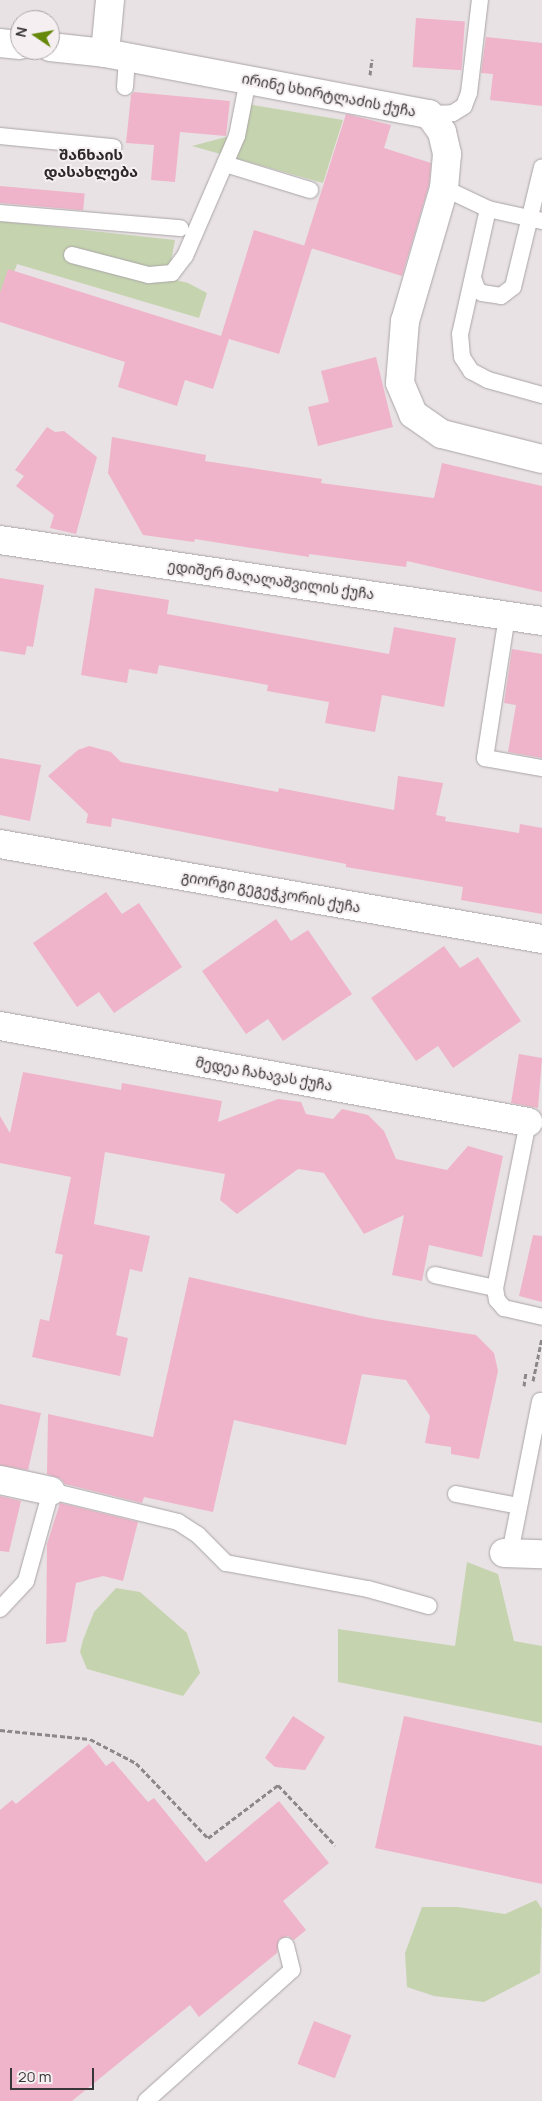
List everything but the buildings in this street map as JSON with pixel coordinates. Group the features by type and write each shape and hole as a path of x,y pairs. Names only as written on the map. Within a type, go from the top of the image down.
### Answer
{"street":[{"path":"110,0 116,55"},
{"name":"ირინე სხირტლაძის ქუჩა","path":"60,48 116,55 429,114 442,132 445,146 444,188 405,321 400,383 412,414 442,434 542,459"},
{"name":"ედიშერ მაღალაშვილის ქუჩა","path":"0,540 542,621"},
{"name":"გიორგი გეგეჭკორის ქუჩა","path":"0,844 542,939"},
{"name":"მედეა ჩახავას ქუჩა","path":"0,1026 528,1122"},
{"path":"0,1480 51,1491"},
{"path":"507,1553 542,1554"}],"lane":[{"path":"429,114 453,113 464,106 469,93 480,0"},
{"path":"116,55 125,87"},
{"path":"72,256 149,275 172,273 185,256 237,136 248,80"},
{"path":"0,136 113,147"},
{"path":"225,164 310,190"},
{"path":"473,278 477,290 482,293 507,295 513,287 535,220 542,167"},
{"path":"444,188 488,209 535,220"},
{"path":"488,209 460,334 462,357 471,371 488,380 542,396"},
{"path":"0,214 180,228"},
{"path":"507,616 485,758 542,768"},
{"path":"528,1122 496,1288 497,1300 504,1308 542,1317"},
{"path":"435,1275 496,1288"},
{"path":"507,1553 519,1506 536,1395"},
{"path":"0,1609 26,1581 51,1491 178,1522 198,1535 226,1563 368,1590 429,1606"},
{"path":"456,1494 519,1506"},
{"path":"146,2101 292,1970 286,1946"}],"path":[{"path":"369,80 372,59"},
{"path":"536,1395 542,1338"},
{"path":"524,1386 526,1372"},
{"path":"0,1730 90,1739 136,1763 208,1838 278,1785 335,1845"}],"green space":[{"path":"241,103 343,120 323,183 192,146 230,136"},
{"path":"0,221 175,240 168,278 188,283 207,293 199,318 17,264 0,311"},
{"path":"467,1562 498,1574 514,1641 542,1646 542,1723 338,1682 338,1629 455,1646"},
{"path":"116,1588 140,1592 187,1633 200,1673 183,1696 87,1669 80,1652 83,1640 94,1612"},
{"path":"536,1900 542,1909 540,1973 484,2002 434,1996 407,1987 405,1953 422,1907 458,1907 505,1914"}],"district":[{"name":"შანხაის დასახლება","path":"91,162"}]}
